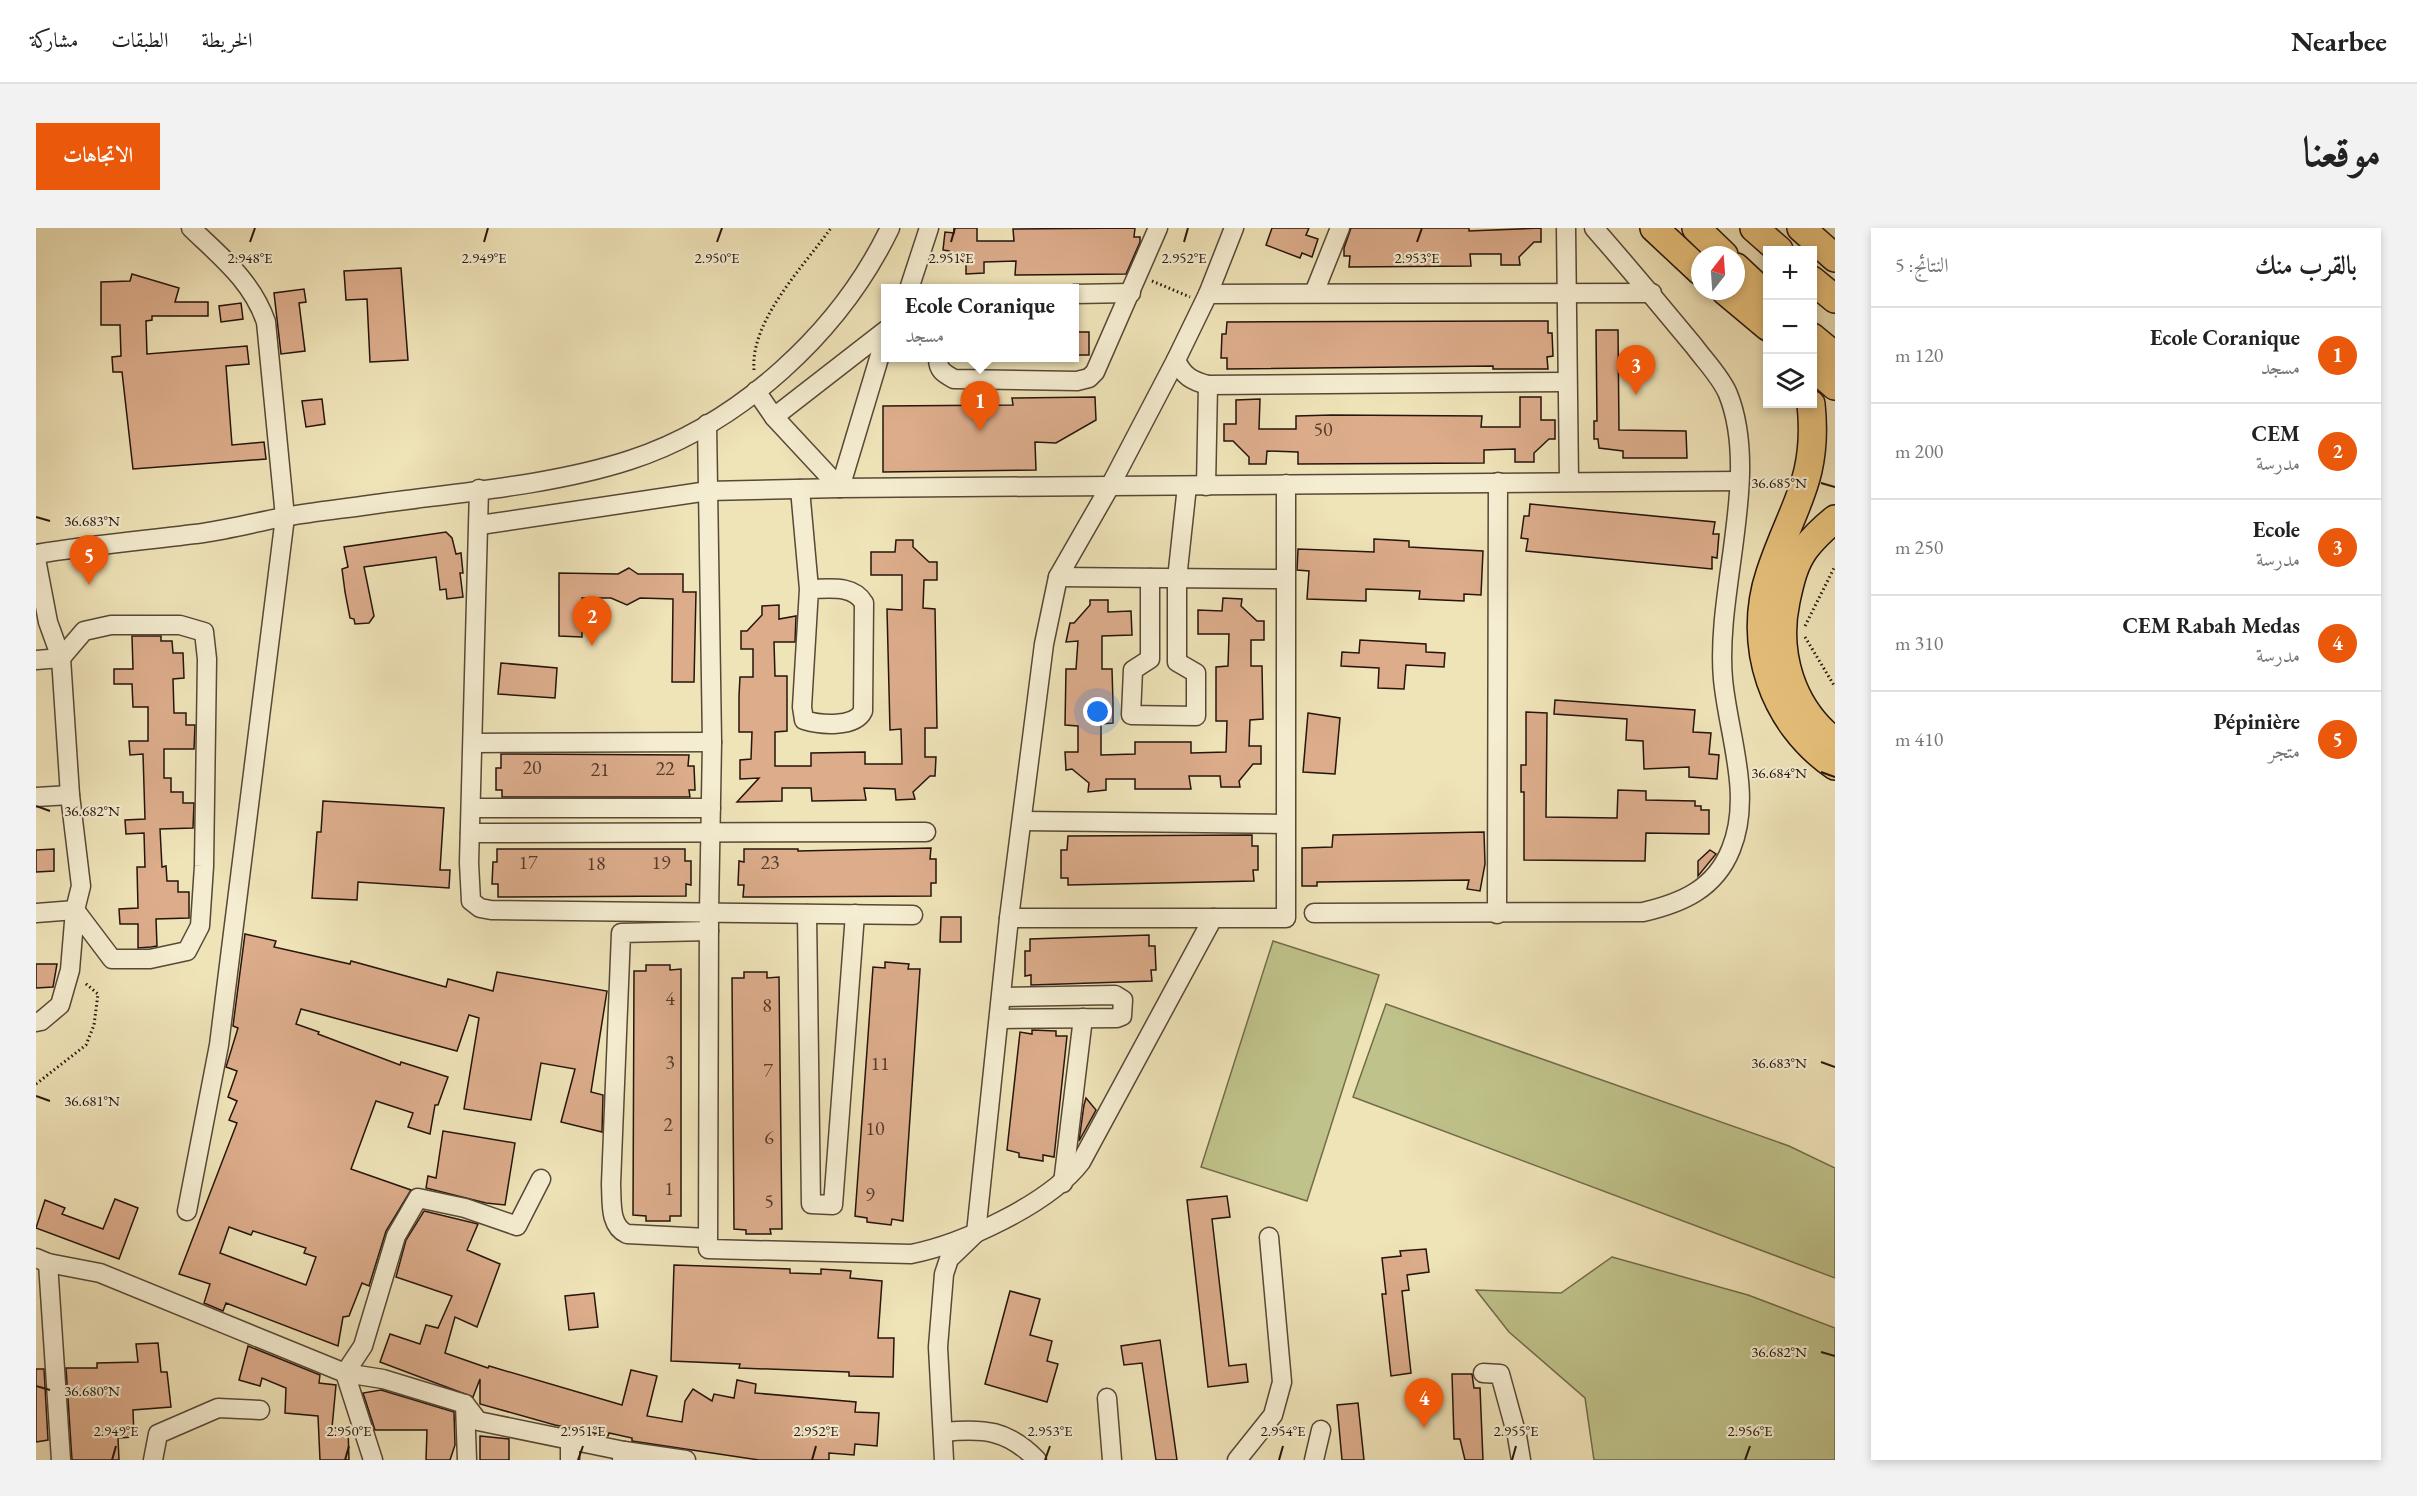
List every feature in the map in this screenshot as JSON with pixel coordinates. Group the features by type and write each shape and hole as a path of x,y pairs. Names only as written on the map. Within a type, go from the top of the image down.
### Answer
{"highway":[{"path":"1654,228 1691,263"},
{"path":"1696,228 1715,246"},
{"path":"1754,228 1774,246"},
{"path":"1801,228 1835,258"},
{"path":"1817,284 1835,299"},
{"path":"1746,298 1763,321"},
{"path":"1746,298 1763,327"},
{"path":"1817,341 1835,356"},
{"path":"1817,370 1835,386"},
{"path":"1811,408 1813,449 1809,476 1769,576 1762,611 1761,638 1767,672 1778,701 1794,730 1815,753 1835,766"},
{"path":"1835,519 1804,550 1794,569 1782,628 1786,673 1795,694 1808,714 1835,742"}],"street":[{"path":"188,1211 219,1045 285,517 266,322 248,285 191,228"},
{"path":"36,554 206,532 285,517 597,470 669,445 707,424 756,391 818,333 856,285 890,228"},
{"path":"910,284 929,228"},
{"path":"938,362 938,367 954,379 1077,381 1089,378 1095,372 1158,228"},
{"path":"944,1460 938,1347 944,1274 949,1259 976,1233 1009,918 1044,644 1058,577 1109,488 1176,360 1206,299 1234,228"},
{"path":"1314,293 1340,228"},
{"path":"1566,228 1569,481"},
{"path":"1314,913 1643,912 1673,905 1702,890 1722,868 1732,848 1738,824 1737,765 1723,680 1722,646 1739,480 1735,414 1728,392 1652,293 1594,228"},
{"path":"1079,294 1131,293"},
{"path":"1206,299 1314,293 1652,293"},
{"path":"774,417 881,333"},
{"path":"840,488 881,349"},
{"path":"1176,360 1182,373 1196,382 1208,385 1567,382"},
{"path":"1206,486 1208,385"},
{"path":"756,391 774,417 840,488"},
{"path":"707,424 712,742 708,1250 911,1254 938,1249 976,1233 1062,1183 1081,1162 1213,918"},
{"path":"480,525 708,491 1739,480"},
{"path":"1497,914 1498,482"},
{"path":"1009,918 1286,918 1284,579 1286,484"},
{"path":"1150,578 1149,659 1132,670 1131,715 1196,716 1196,673 1177,662 1177,579 1187,486"},
{"path":"479,489 480,525 470,833 469,888 471,901 480,908 913,915"},
{"path":"800,489 809,589 802,707 804,720 813,723 852,722 860,718 863,711 864,603 860,596 851,591 809,589"},
{"path":"36,559 48,622 61,658 70,795 81,886 75,910 70,970 60,1005 41,1021 36,1022"},
{"path":"1058,577 1284,579"},
{"path":"36,660 61,658 84,631 111,626 180,625 204,632 207,659 204,866 200,926 187,951 150,959 112,959 75,910"},
{"path":"473,743 712,742"},
{"path":"36,797 70,795"},
{"path":"471,808 711,808"},
{"path":"1022,821 1285,824"},
{"path":"470,833 926,832"},
{"path":"36,913 75,910"},
{"path":"807,914 811,1204 833,1205 855,915"},
{"path":"708,1238 627,1234 620,1231 614,1223 611,1184 621,933 709,931"},
{"path":"1000,1019 1118,1018 1122,1016 1124,1000 1115,995 1002,997"},
{"path":"1062,1183 1083,1018"},
{"path":"345,1373 363,1346 396,1236 418,1198 465,1208 517,1226 542,1179"},
{"path":"1237,1460 1274,1415 1281,1382 1269,1237"},
{"path":"61,1460 42,1261 100,1273 345,1373 383,1379 465,1404 478,1421 570,1439 623,1456 687,1460"},
{"path":"345,1373 373,1460"},
{"path":"1483,1373 1500,1374 1517,1436 1521,1460"},
{"path":"1107,1398 1112,1460"},
{"path":"465,1404 467,1460"},
{"path":"152,1460 158,1434 218,1408 260,1410"},
{"path":"944,1432 974,1429 1000,1434 1024,1447 1037,1460"},
{"path":"1314,1460 1321,1430"},
{"path":"570,1439 570,1460"}],"path":[{"path":"756,391 754,354 763,321 831,228"},
{"path":"1166,286 1206,299"},
{"path":"1835,566 1802,632 1835,687"},
{"path":"36,1084 86,1045 94,1025 98,994 70,970"}],"green space":[{"path":"1273,941 1379,975 1307,1201 1201,1167"},
{"path":"1386,1004 1789,1146 1835,1168 1835,1278 1353,1097"},
{"path":"1612,1257 1748,1295 1835,1328 1835,1460 1594,1460 1585,1398 1509,1332 1476,1290 1561,1293"}],"building":[{"path":"954,228 977,228 977,241 1014,241 1013,229 1135,228 1134,237 1140,237 1140,242 1126,274 1015,275 1016,261 984,262 984,273 966,274 966,264 949,251 943,250 945,232 954,233"},
{"path":"1272,228 1309,228 1306,235 1318,239 1312,257 1302,253 1300,258 1266,245"},
{"path":"1351,228 1469,228 1469,231 1541,228 1541,242 1534,242 1519,257 1520,265 1501,265 1501,254 1470,254 1471,266 1349,267 1350,256 1344,256 1344,248"},
{"path":"401,268 408,360 370,362 367,299 346,300 344,271"},
{"path":"132,274 179,288 175,302 208,302 208,316 152,316 152,320 146,321 147,354 247,346 249,364 226,366 232,445 264,442 266,459 133,469 122,372 113,372 112,357 121,356 120,325 101,325 101,282 130,281"},
{"path":"304,289 306,302 299,303 305,351 281,354 274,293"},
{"path":"241,303 243,319 221,322 219,306"},
{"path":"1548,321 1548,333 1552,333 1553,356 1547,357 1548,369 1493,369 1493,366 1227,369 1227,358 1221,358 1222,334 1226,334 1227,322"},
{"path":"1596,330 1618,330 1619,430 1686,431 1687,458 1623,458 1623,451 1599,448 1598,439 1594,439 1594,421 1597,421"},
{"path":"1079,332 1089,332 1089,355 1079,355"},
{"path":"1095,397 1096,420 1056,443 1035,442 1036,470 883,472 883,406 1013,405 1012,398"},
{"path":"1520,397 1541,397 1541,420 1555,420 1555,439 1549,439 1534,453 1534,462 1515,462 1515,449 1484,450 1484,463 1298,464 1298,452 1267,451 1266,464 1249,464 1249,457 1233,441 1224,441 1224,424 1236,424 1236,400 1260,399 1259,429 1296,429 1296,416 1332,415 1482,416 1481,427 1520,427"},
{"path":"322,399 325,424 306,427 302,401"},
{"path":"1530,504 1715,522 1713,534 1719,534 1717,558 1712,557 1712,569 1526,551 1528,539 1521,538 1524,516 1529,516"},
{"path":"446,532 452,538 456,554 461,553 463,573 460,573 463,597 447,599 446,589 440,590 436,557 364,567 374,616 369,623 355,624 354,619 350,618 345,592 342,569 348,567 344,547"},
{"path":"1374,539 1409,541 1409,547 1483,551 1481,595 1464,594 1464,601 1419,599 1420,591 1366,589 1366,601 1307,599 1309,571 1297,570 1298,549 1374,552"},
{"path":"896,540 913,540 913,547 929,562 937,562 937,580 924,580 923,608 935,609 937,728 925,728 925,757 936,757 935,776 930,776 913,792 915,799 896,800 895,789 864,788 866,800 812,801 811,788 782,788 782,801 737,802 759,778 740,779 740,760 751,759 752,732 739,732 739,696 740,677 753,677 753,649 741,649 741,631 747,631 762,615 762,606 779,605 779,619 796,616 795,642 774,642 775,676 787,676 787,731 775,732 775,766 811,766 811,753 865,752 865,764 902,764 901,729 890,730 887,609 902,610 902,575 871,575 871,552 895,552"},
{"path":"629,568 638,574 683,574 683,592 696,592 694,682 672,682 673,599 640,598 627,605 611,598 582,598 582,637 559,636 559,573 618,574"},
{"path":"1223,598 1242,599 1241,606 1257,621 1264,621 1264,640 1251,640 1251,666 1262,666 1263,719 1250,720 1249,746 1261,746 1261,764 1253,764 1239,781 1240,787 1221,787 1220,776 1189,776 1191,789 1135,789 1135,779 1106,779 1106,790 1088,792 1089,783 1072,769 1066,770 1065,752 1078,752 1078,726 1065,725 1066,669 1076,669 1078,641 1066,642 1070,623 1074,623 1090,605 1090,600 1108,600 1108,612 1131,611 1132,635 1102,636 1102,669 1112,669 1113,723 1101,724 1101,755 1135,754 1135,742 1191,742 1191,753 1226,752 1227,721 1216,721 1216,667 1228,666 1229,634 1198,634 1198,610 1222,611"},
{"path":"132,636 161,636 161,641 172,641 173,653 183,653 184,678 173,679 174,713 186,713 186,725 195,725 194,749 164,749 164,778 171,778 171,792 183,792 183,803 194,803 193,828 160,829 162,867 166,866 167,881 178,881 178,892 189,892 189,918 156,919 157,946 138,948 138,924 120,924 119,909 138,908 137,867 145,867 144,833 126,834 125,820 145,819 143,754 130,755 129,741 148,741 148,707 133,707 132,684 114,684 114,669 133,669"},
{"path":"1360,640 1426,644 1426,652 1445,653 1444,667 1406,665 1404,689 1378,688 1379,668 1341,666 1342,652 1359,653"},
{"path":"501,663 557,668 555,698 498,694"},
{"path":"1555,700 1695,710 1693,732 1711,733 1709,754 1719,755 1717,779 1689,777 1689,767 1644,769 1643,741 1626,740 1627,719 1554,714"},
{"path":"1526,712 1547,713 1546,817 1617,818 1618,790 1646,791 1646,800 1695,801 1695,806 1701,806 1701,810 1709,810 1709,834 1646,833 1645,861 1524,860 1524,792 1521,792 1521,765 1526,765"},
{"path":"1308,713 1340,718 1335,774 1303,772"},
{"path":"501,754 689,755 688,766 694,766 695,790 689,790 690,797 502,797 502,790 496,790 496,768 501,768"},
{"path":"323,801 444,808 440,870 450,870 449,888 358,882 357,900 312,898 317,832 321,832"},
{"path":"1484,832 1485,864 1480,891 1467,889 1469,880 1317,882 1317,886 1302,886 1302,848 1332,847 1333,835"},
{"path":"1252,835 1252,846 1258,846 1258,870 1253,870 1254,881 1068,885 1068,878 1061,878 1061,850 1067,850 1068,836"},
{"path":"931,848 930,859 936,859 936,883 931,883 931,896 743,897 744,885 738,885 739,861 744,862 744,849 798,849 798,851"},
{"path":"54,849 54,871 36,872 36,850"},
{"path":"497,849 685,849 685,861 691,861 691,885 686,884 686,896 498,897 498,884 492,884 493,862 497,862"},
{"path":"1710,850 1716,854 1698,876 1698,861"},
{"path":"941,917 961,917 961,942 940,942"},
{"path":"245,934 276,941 274,947 350,964 351,961 446,987 448,979 493,991 497,972 607,991 591,1092 603,1095 602,1132 561,1122 575,1069 541,1063 531,1120 464,1109 479,1018 469,1015 457,1051 301,1009 296,1024 400,1065 401,1062 448,1077 438,1105 435,1105 430,1134 408,1127 413,1113 376,1101 351,1169 411,1190 386,1231 369,1286 362,1283 349,1316 343,1317 338,1346 226,1303 223,1311 204,1303 210,1284 179,1274 237,1123 229,1120 237,1101 228,1097 237,1071 226,1067 238,1028 233,1026","holes":["229,1227 251,1235 253,1231 306,1248 304,1253 316,1257 306,1285 220,1253"]},
{"path":"1149,935 1149,946 1155,946 1156,970 1151,970 1152,981 1031,985 1031,975 1025,976 1025,951 1030,951 1030,939"},
{"path":"885,962 909,964 908,969 920,969 903,1221 892,1219 891,1225 867,1222 867,1218 855,1216 873,967 885,968"},
{"path":"36,964 57,964 53,987 36,988"},
{"path":"646,965 670,965 670,970 681,969 681,1216 670,1216 670,1221 646,1221 646,1216 633,1215 634,971 646,971"},
{"path":"744,972 767,972 767,978 779,977 782,1229 770,1229 771,1234 746,1234 746,1230 734,1229 732,978 744,978"},
{"path":"1032,1030 1056,1031 1056,1036 1067,1036 1054,1157 1043,1155 1043,1161 1019,1157 1019,1153 1007,1150 1020,1032 1032,1034"},
{"path":"1086,1098 1096,1110 1079,1141 1084,1105"},
{"path":"443,1131 515,1143 505,1205 486,1203 426,1188 428,1176 436,1178"},
{"path":"1227,1196 1230,1217 1212,1219 1229,1366 1246,1364 1248,1382 1208,1387 1187,1200"},
{"path":"115,1199 138,1208 119,1259 36,1228 45,1200 65,1208 62,1214 103,1229"},
{"path":"424,1211 478,1224 467,1250 500,1264 477,1327 455,1317 445,1353 488,1368 489,1366 622,1405 631,1370 657,1376 647,1416 682,1422 685,1401 693,1389 712,1401 714,1394 734,1398 737,1380 756,1384 755,1393 856,1402 855,1412 879,1413 877,1446 855,1444 854,1455 829,1453 829,1460 759,1460 632,1441 632,1438 609,1433 608,1436 555,1425 480,1404 480,1379 473,1397 380,1362 390,1334 420,1344 426,1325 438,1328 452,1296 396,1277 406,1240"},
{"path":"1426,1249 1429,1272 1407,1275 1409,1290 1402,1291 1411,1373 1391,1376 1382,1294 1386,1294 1382,1258 1401,1256 1400,1251"},
{"path":"674,1265 790,1269 790,1273 821,1274 821,1269 851,1271 850,1278 882,1281 878,1338 894,1338 893,1377 849,1376 849,1372 739,1368 740,1364 671,1361"},
{"path":"1010,1291 1040,1299 1030,1335 1052,1341 1047,1361 1058,1364 1047,1402 985,1384"},
{"path":"594,1293 598,1327 569,1330 565,1296"},
{"path":"1160,1340 1177,1460 1156,1460 1142,1363 1124,1365 1121,1346"},
{"path":"158,1343 161,1372 167,1372 171,1407 133,1410 134,1437 118,1438 119,1460 72,1460 66,1368 97,1368 97,1363 138,1362 136,1344"},
{"path":"248,1346 320,1375 319,1383 336,1385 332,1428 348,1428 349,1460 320,1460 318,1416 285,1413 286,1388 262,1378 260,1386 239,1380"},
{"path":"36,1369 44,1369 48,1440 36,1442"},
{"path":"1452,1374 1472,1374 1474,1388 1480,1388 1483,1460 1465,1460 1460,1439 1454,1439"},
{"path":"381,1390 454,1412 455,1445 450,1460 426,1460 427,1430 375,1430 363,1393"},
{"path":"1358,1403 1364,1460 1342,1460 1337,1405"},
{"path":"480,1436 509,1439 509,1460 480,1460"}],"place":[{"name":"Ecole","path":"1636,395"},
{"name":"Ecole Coranique","path":"980,431"},
{"name":"Pépinière","path":"89,585"},
{"name":"CEM","path":"592,646"},
{"name":"CEM Rabah Medas","path":"1424,1428"}]}
